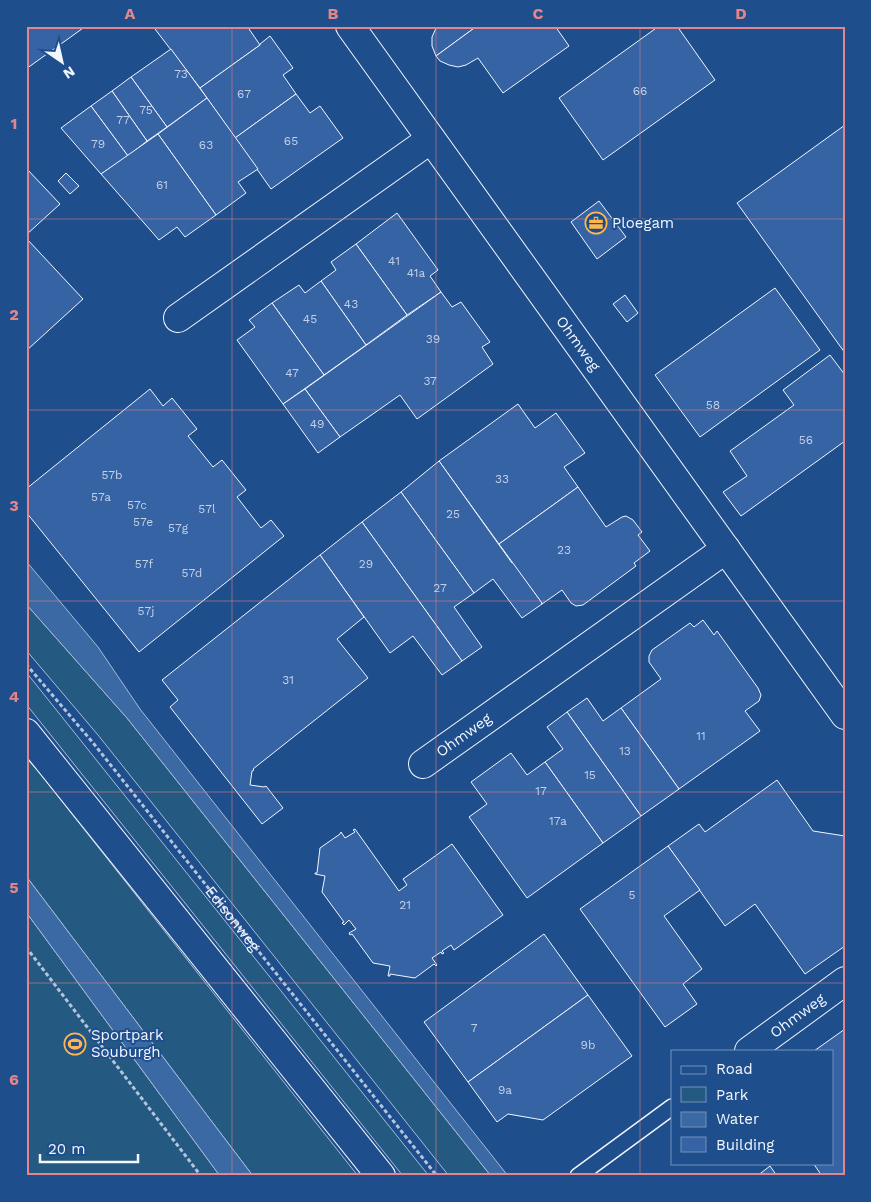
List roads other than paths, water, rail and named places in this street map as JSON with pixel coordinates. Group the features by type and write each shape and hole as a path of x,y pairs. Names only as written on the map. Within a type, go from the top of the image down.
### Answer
{"street":[{"name":"Ohmweg","path":"350,26 845,715"},
{"path":"178,318 431,139"},
{"name":"Ohmweg","path":"423,764 726,549"},
{"path":"26,733 381,1176"},
{"name":"Ohmweg","path":"750,1050 845,981"}],"lane":[{"path":"578,1176 671,1108"}],"water":[{"path":"26,561 98,647 140,709 508,1176 491,1176 127,718 26,604"},
{"path":"26,876 253,1176 220,1176 26,912"}],"place":[{"name":"Ploegam","path":"596,223"},
{"name":"Sportpark Souburgh","path":"75,1044"}]}
